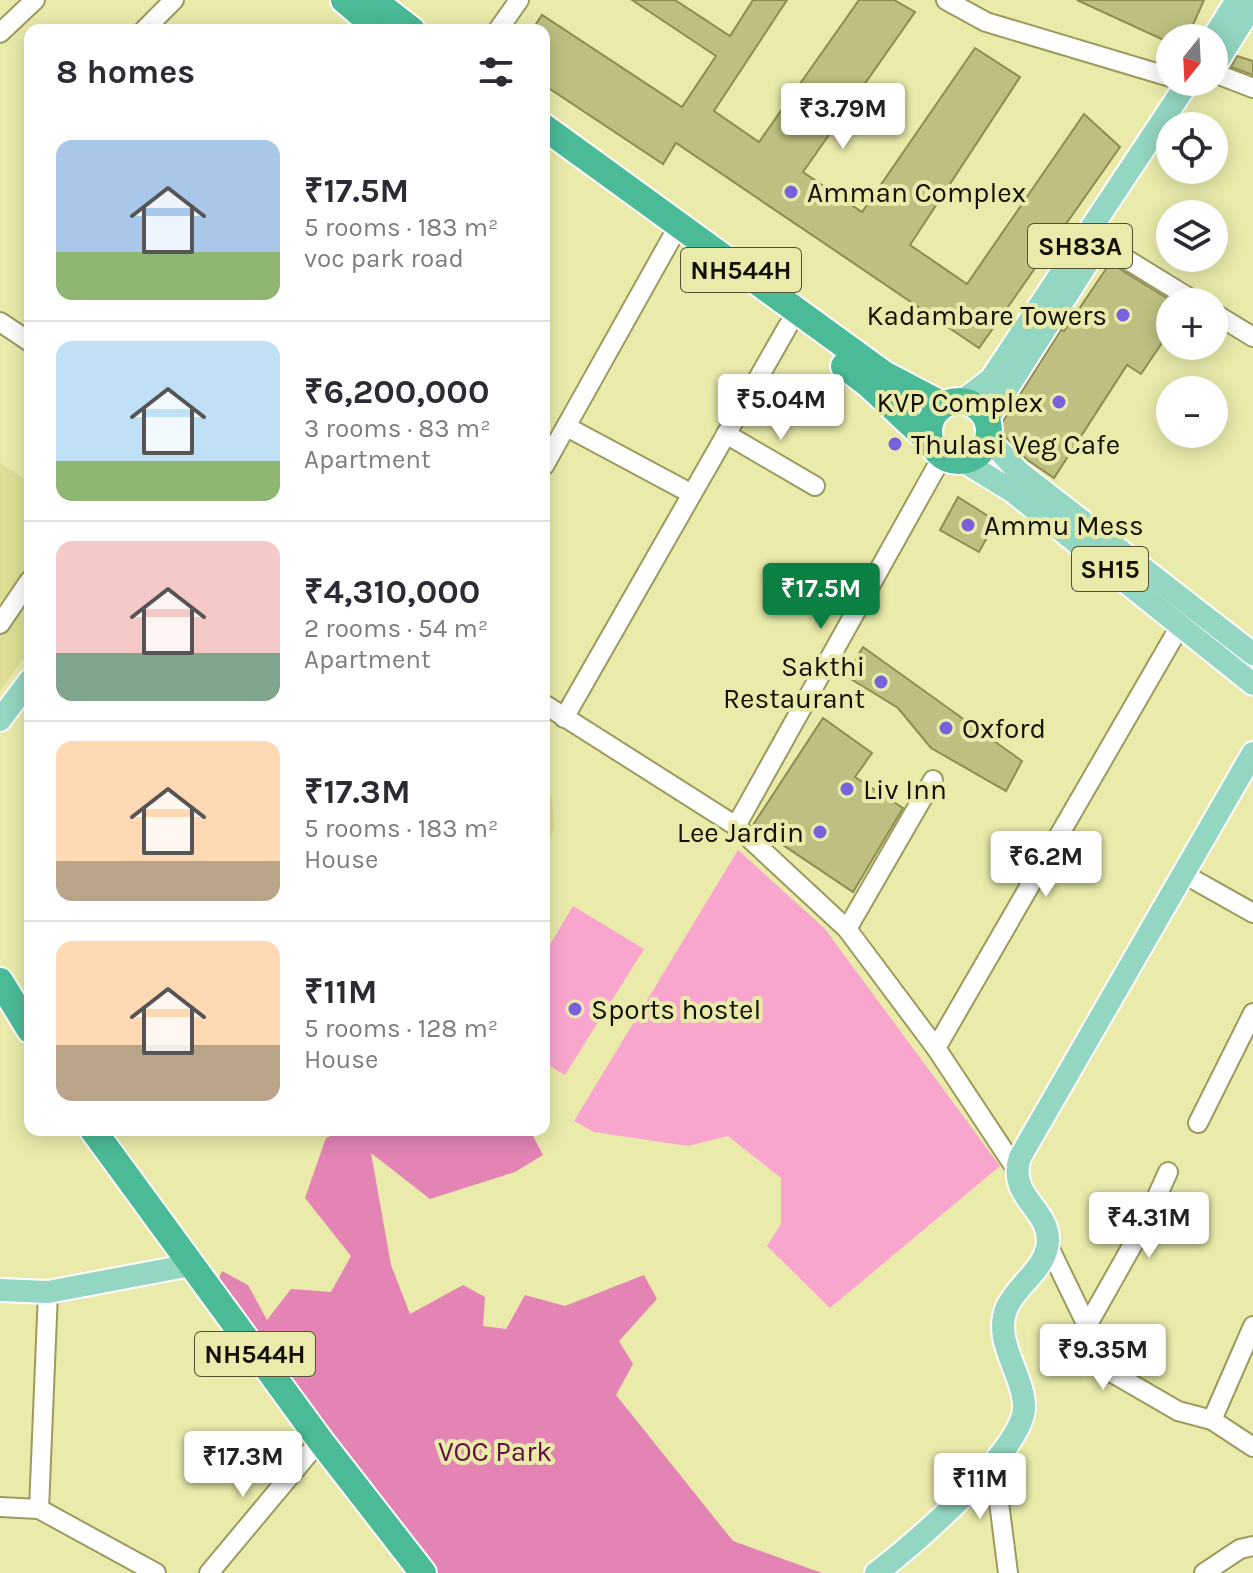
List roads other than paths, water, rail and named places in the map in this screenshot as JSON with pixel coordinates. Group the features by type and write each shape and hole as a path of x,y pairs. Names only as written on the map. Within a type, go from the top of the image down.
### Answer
{"highway":[{"path":"344,0 389,17"},
{"name":"NH544H","path":"550,131 884,374 953,403 978,407 988,429"},
{"name":"NH544H","path":"550,153 869,385 945,454"},
{"path":"953,403 928,426 945,454 982,452 988,429"},
{"path":"0,981 24,1020"},
{"path":"0,1005 24,1043"},
{"name":"NH544H","path":"84,1136 316,1448 404,1573"},
{"name":"NH544H","path":"97,1136 182,1267"},
{"name":"NH544H","path":"316,1448 423,1573"}],"main road":[{"path":"1222,24 1237,0"},
{"path":"1228,46 1253,4"},
{"name":"SH83A","path":"953,403 991,379 1179,96"},
{"name":"SH83A","path":"988,429 1156,156"},
{"name":"SH15","path":"988,429 1019,472 1253,654"},
{"name":"SH15","path":"945,454 1012,491 1253,684"},
{"path":"0,720 24,688"},
{"path":"876,1573 907,1550 994,1463 1018,1431 1024,1407 1003,1335 1007,1307 1040,1265 1048,1245 1048,1234 1017,1181 1016,1169 1253,753"},
{"path":"0,1290 48,1292 182,1267"}],"street":[{"path":"0,33 35,0"},
{"path":"150,24 174,0"},
{"path":"502,24 519,0"},
{"path":"946,0 986,22 1156,73"},
{"path":"1228,76 1253,88"},
{"path":"550,456 671,239"},
{"path":"1100,243 1173,288"},
{"path":"0,322 24,338"},
{"path":"1228,322 1253,337"},
{"path":"564,718 788,326"},
{"path":"567,427 692,494"},
{"path":"726,434 815,486"},
{"path":"736,826 945,454"},
{"path":"0,624 24,589"},
{"path":"936,1048 1180,626"},
{"path":"550,708 736,826 847,929 936,1048 1016,1169"},
{"path":"847,929 933,780"},
{"path":"1182,873 1253,913"},
{"path":"1198,1123 1253,1013"},
{"path":"1088,1324 1138,1235 1168,1172"},
{"path":"1048,1245 1109,1371 1178,1411 1212,1420 1253,1447"},
{"path":"39,1509 48,1292"},
{"path":"1212,1420 1253,1326"},
{"path":"209,1573 316,1448"},
{"path":"994,1463 1008,1573"},
{"path":"0,1507 39,1509 156,1573"},
{"path":"1204,1573 1240,1549 1253,1546"}],"place":[{"name":"Amman Complex","path":"791,192"},
{"name":"Kadambare Towers","path":"1123,315"},
{"name":"KVP Complex","path":"1059,402"},
{"name":"Thulasi Veg Cafe","path":"895,444"},
{"name":"Ammu Mess","path":"968,525"},
{"name":"Sakthi Restaurant","path":"881,682"},
{"name":"Oxford","path":"946,728"},
{"name":"Liv Inn","path":"847,789"},
{"name":"Lee Jardin","path":"820,832"},
{"name":"Sports hostel","path":"575,1009"}],"park label":[{"name":"VOC Park","path":"495,1451"}]}
